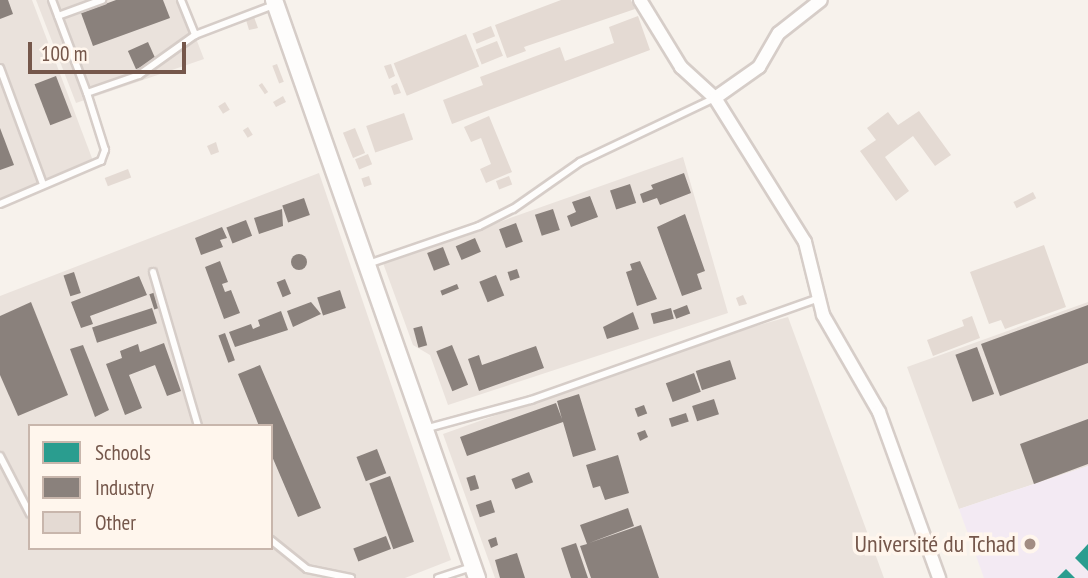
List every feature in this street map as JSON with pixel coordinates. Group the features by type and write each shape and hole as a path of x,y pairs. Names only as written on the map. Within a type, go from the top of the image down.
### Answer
{"street":[{"path":"640,0 681,67 715,98 805,242 829,330 879,412 939,578"},
{"path":"715,98 748,77 771,51 779,33 821,0"},
{"path":"280,2 423,429 475,572"}],"lane":[{"path":"1,202 95,166 105,155 87,93 52,0"},
{"path":"58,16 102,0"},
{"path":"181,0 195,35"},
{"path":"87,93 139,75 195,35 280,2"},
{"path":"0,68 43,184"},
{"path":"368,264 479,226 513,209 580,162 715,98"},
{"path":"153,272 197,424"},
{"path":"423,429 531,400 821,298"},
{"path":"0,456 28,510"},
{"path":"273,542 307,569 351,578"},
{"path":"438,578 475,572"}],"shaded area":[{"path":"0,0 32,0 95,166 0,203"},
{"path":"36,0 181,0 204,59 76,103"},
{"path":"683,157 728,313 448,405 430,355 413,345 383,263"},
{"path":"319,173 451,560 405,578 0,578 0,296"},
{"path":"1088,302 1088,466 959,509 907,367"},
{"path":"788,317 884,578 495,578 443,434 717,337"},
{"name":"Université du Tchad","path":"1088,466 1088,578 984,578 959,509"}],"building: Schools":[{"path":"1088,544 1088,571 1075,558"},
{"path":"1066,569 1075,578 1057,578"}],"building: Industry":[{"path":"0,0 8,0 13,14 0,19"},
{"path":"116,0 163,0 170,18 93,46 81,13"},
{"path":"148,42 156,60 136,69 128,51"},
{"path":"56,76 72,117 50,125 35,84"},
{"path":"0,128 14,165 0,170"},
{"path":"684,173 691,193 660,205 657,198 643,203 640,194 653,189 651,185"},
{"path":"630,184 636,203 616,210 610,190"},
{"path":"590,196 598,217 571,227 567,216 576,212 572,202"},
{"path":"304,198 310,215 288,223 282,205"},
{"path":"282,209 283,226 259,234 254,218"},
{"path":"553,209 560,230 542,236 535,215"},
{"path":"685,214 705,271 697,274 702,289 682,296 657,227"},
{"path":"246,220 252,236 232,243 226,228"},
{"path":"516,223 523,242 506,248 499,229"},
{"path":"222,227 227,238 220,240 223,247 201,255 195,238"},
{"path":"475,238 481,252 462,260 456,246"},
{"path":"443,247 450,265 434,271 427,253"},
{"path":"296,254 302,254 307,262 305,268 296,270 291,265 291,259"},
{"path":"220,261 228,282 222,284 225,292 231,290 240,313 224,319 205,267"},
{"path":"640,261 657,299 637,306 626,272 632,270 630,264"},
{"path":"517,269 520,278 510,281 507,272"},
{"path":"74,272 81,293 70,296 64,275"},
{"path":"496,275 504,295 488,302 479,282"},
{"path":"139,276 147,295 90,316 93,324 81,328 71,302"},
{"path":"285,279 291,294 283,297 277,282"},
{"path":"457,284 459,289 442,295 440,291"},
{"path":"340,290 346,308 323,315 317,297"},
{"path":"156,292 161,307 154,309 149,294"},
{"path":"31,302 68,395 18,416 0,375 0,316"},
{"path":"311,302 321,314 293,327 287,311"},
{"path":"687,305 690,313 676,319 673,310"},
{"path":"1088,305 1088,363 1000,396 981,344"},
{"path":"152,308 157,323 97,343 92,327"},
{"path":"671,308 674,319 654,324 651,313"},
{"path":"281,311 288,330 235,347 229,332 251,324 253,329 260,326 258,320"},
{"path":"633,312 639,329 607,339 603,327"},
{"path":"422,326 427,345 418,348 413,328"},
{"path":"225,333 235,360 228,363 218,335"},
{"path":"164,343 181,391 167,396 155,365 129,375 142,408 125,415 106,364 122,358 120,351 138,344 140,352"},
{"path":"83,345 109,410 95,417 70,349"},
{"path":"452,345 468,385 452,391 436,351"},
{"path":"536,346 544,368 479,391 468,359 479,355 482,365"},
{"path":"977,347 994,394 972,402 955,355"},
{"path":"730,360 736,379 702,390 696,371"},
{"path":"260,365 321,508 298,517 273,459 273,424 258,424 238,374"},
{"path":"694,373 701,392 673,402 666,383"},
{"path":"579,394 596,450 573,457 563,422 467,456 460,437 556,403 562,419 557,401"},
{"path":"714,399 719,414 697,421 692,406"},
{"path":"644,405 647,413 638,417 635,409"},
{"path":"686,413 689,422 672,427 669,419"},
{"path":"1088,419 1088,464 1034,484 1020,444"},
{"path":"645,430 648,437 640,441 637,433"},
{"path":"377,449 386,473 366,481 356,457"},
{"path":"618,455 629,493 605,500 600,486 593,488 586,465"},
{"path":"529,472 533,482 516,489 511,479"},
{"path":"475,475 479,488 470,491 466,478"},
{"path":"390,476 414,542 393,549 369,484"},
{"path":"491,500 495,512 480,517 476,505"},
{"path":"628,508 634,526 589,543 641,525 659,578 591,578 580,546 587,544 580,525"},
{"path":"386,536 391,549 358,562 353,549"},
{"path":"496,537 498,545 491,548 488,540"},
{"path":"576,543 588,578 571,578 561,548"},
{"path":"517,553 525,578 500,578 495,560"}],"building: Other":[{"path":"561,0 631,0 635,9 524,47 526,51 507,58 495,25"},
{"path":"638,16 650,50 452,124 443,100 483,85 480,77 560,47 565,61 614,43 609,27"},
{"path":"254,17 258,28 249,30 246,20"},
{"path":"491,26 495,36 477,44 472,33"},
{"path":"466,34 479,66 407,96 394,63"},
{"path":"497,41 503,56 482,64 476,50"},
{"path":"277,64 284,82 279,84 272,66"},
{"path":"391,64 395,76 389,79 384,66"},
{"path":"262,83 268,92 265,94 259,85"},
{"path":"397,83 401,93 394,95 391,86"},
{"path":"283,96 286,102 276,107 273,102"},
{"path":"225,102 230,110 223,114 218,106"},
{"path":"919,111 951,155 935,166 913,136 885,157 909,191 896,201 860,151 876,140 867,128 888,112 898,125"},
{"path":"404,113 413,139 375,152 366,126"},
{"path":"489,116 512,172 486,183 480,169 491,164 481,138 471,142 464,127"},
{"path":"248,127 253,135 248,138 243,130"},
{"path":"355,128 365,153 353,158 343,133"},
{"path":"216,142 219,152 211,155 207,146"},
{"path":"368,154 372,164 359,169 355,159"},
{"path":"128,169 131,177 108,186 105,178"},
{"path":"369,176 372,185 364,187 361,178"},
{"path":"509,176 512,184 499,189 496,181"},
{"path":"1033,192 1036,198 1017,208 1013,202"},
{"path":"1044,245 1066,307 1005,329 1001,320 989,324 970,272"},
{"path":"743,295 747,304 739,306 736,298"},
{"path":"972,316 980,338 933,356 927,340 964,326 962,320"}],"place":[{"name":"Université du Tchad","path":"1030,544"}]}
